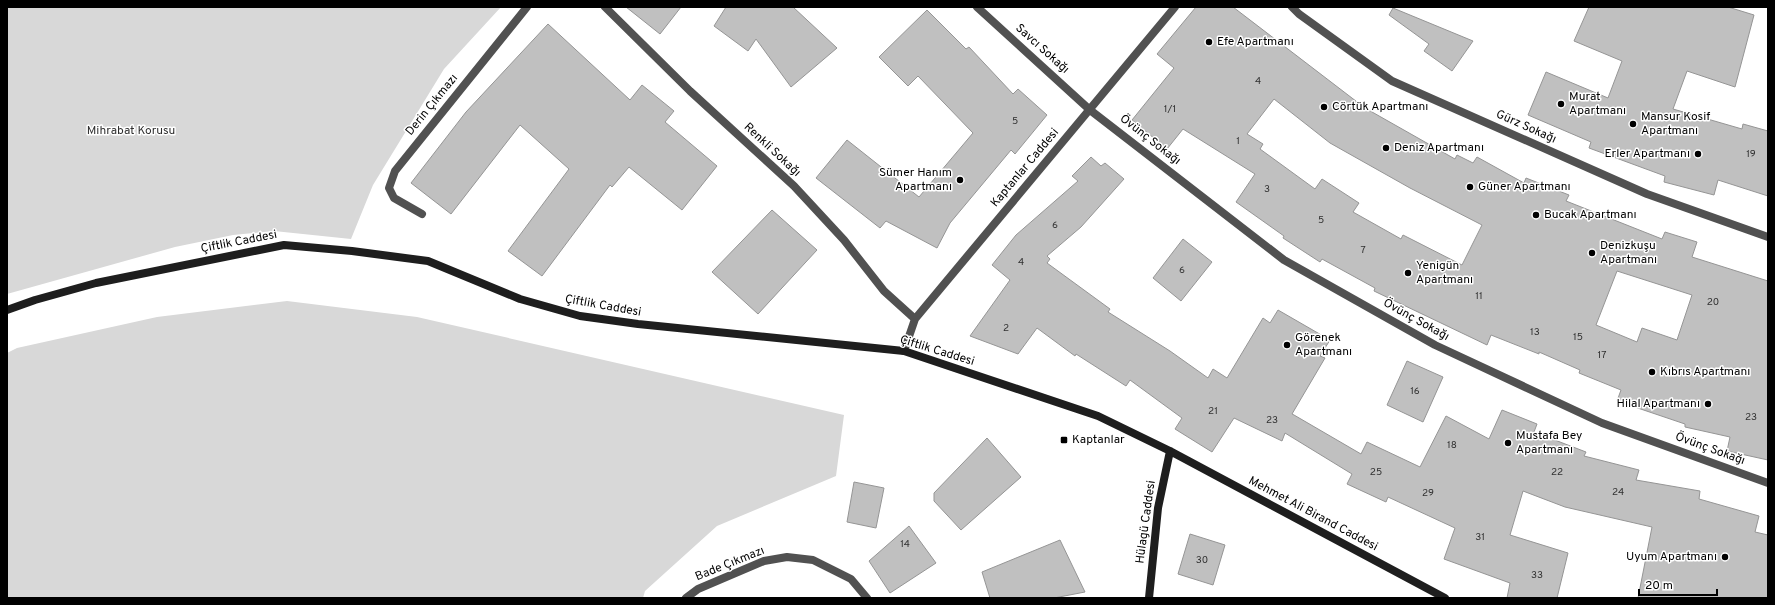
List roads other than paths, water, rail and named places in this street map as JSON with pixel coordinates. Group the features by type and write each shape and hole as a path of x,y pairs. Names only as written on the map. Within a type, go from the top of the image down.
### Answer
{"main road":[{"name":"Çiftlik Caddesi","path":"7,310 35,300 96,283 284,245 352,250 428,261 520,299 580,316 638,324 904,351 1098,416 1170,450"},
{"name":"Hülagü Caddesi","path":"1149,598 1158,508 1170,450"},
{"name":"Mehmet Ali Birand Caddesi","path":"1170,450 1445,598"}],"street":[{"name":"Derin Çıkmazı","path":"422,214 394,198 389,188 395,171 527,7"},
{"name":"Renkli Sokağı","path":"605,7 690,91 794,186 844,240 884,291 915,319"},
{"name":"Savcı Sokağı","path":"977,7 1090,110"},
{"name":"Kaptanlar Caddesi","path":"904,351 915,319 1175,7"},
{"name":"Gürz Sokağı","path":"1292,7 1299,14 1392,81 1647,194 1768,237"},
{"name":"Övünç Sokağı","path":"1090,110 1284,260 1435,345 1602,423 1768,483"},
{"name":"Bade Çıkmazı","path":"686,598 698,589 764,561 788,557 813,560 851,579 867,598"}],"place":[{"name":"Efe Apartmanı","path":"1209,42"},
{"name":"Murat Apartmanı","path":"1561,104"},
{"name":"Cörtük Apartmanı","path":"1324,107"},
{"name":"Mansur Kosif Apartmanı","path":"1633,124"},
{"name":"Deniz Apartmanı","path":"1386,148"},
{"name":"Erler Apartmanı","path":"1698,154"},
{"name":"Sümer Hanım Apartmanı","path":"960,180"},
{"name":"Güner Apartmanı","path":"1470,187"},
{"name":"Bucak Apartmanı","path":"1536,215"},
{"name":"Denizkuşu Apartmanı","path":"1592,253"},
{"name":"Yenigün Apartmanı","path":"1408,273"},
{"name":"Görenek Apartmanı","path":"1287,345"},
{"name":"Kıbrıs Apartmanı","path":"1652,372"},
{"name":"Hilal Apartmanı","path":"1708,404"},
{"name":"Kaptanlar","path":"1064,440"},
{"name":"Mustafa Bey Apartmanı","path":"1508,443"},
{"name":"Uyum Apartmanı","path":"1725,557"}],"park label":[{"name":"Mihrabat Korusu","path":"131,131"}]}
